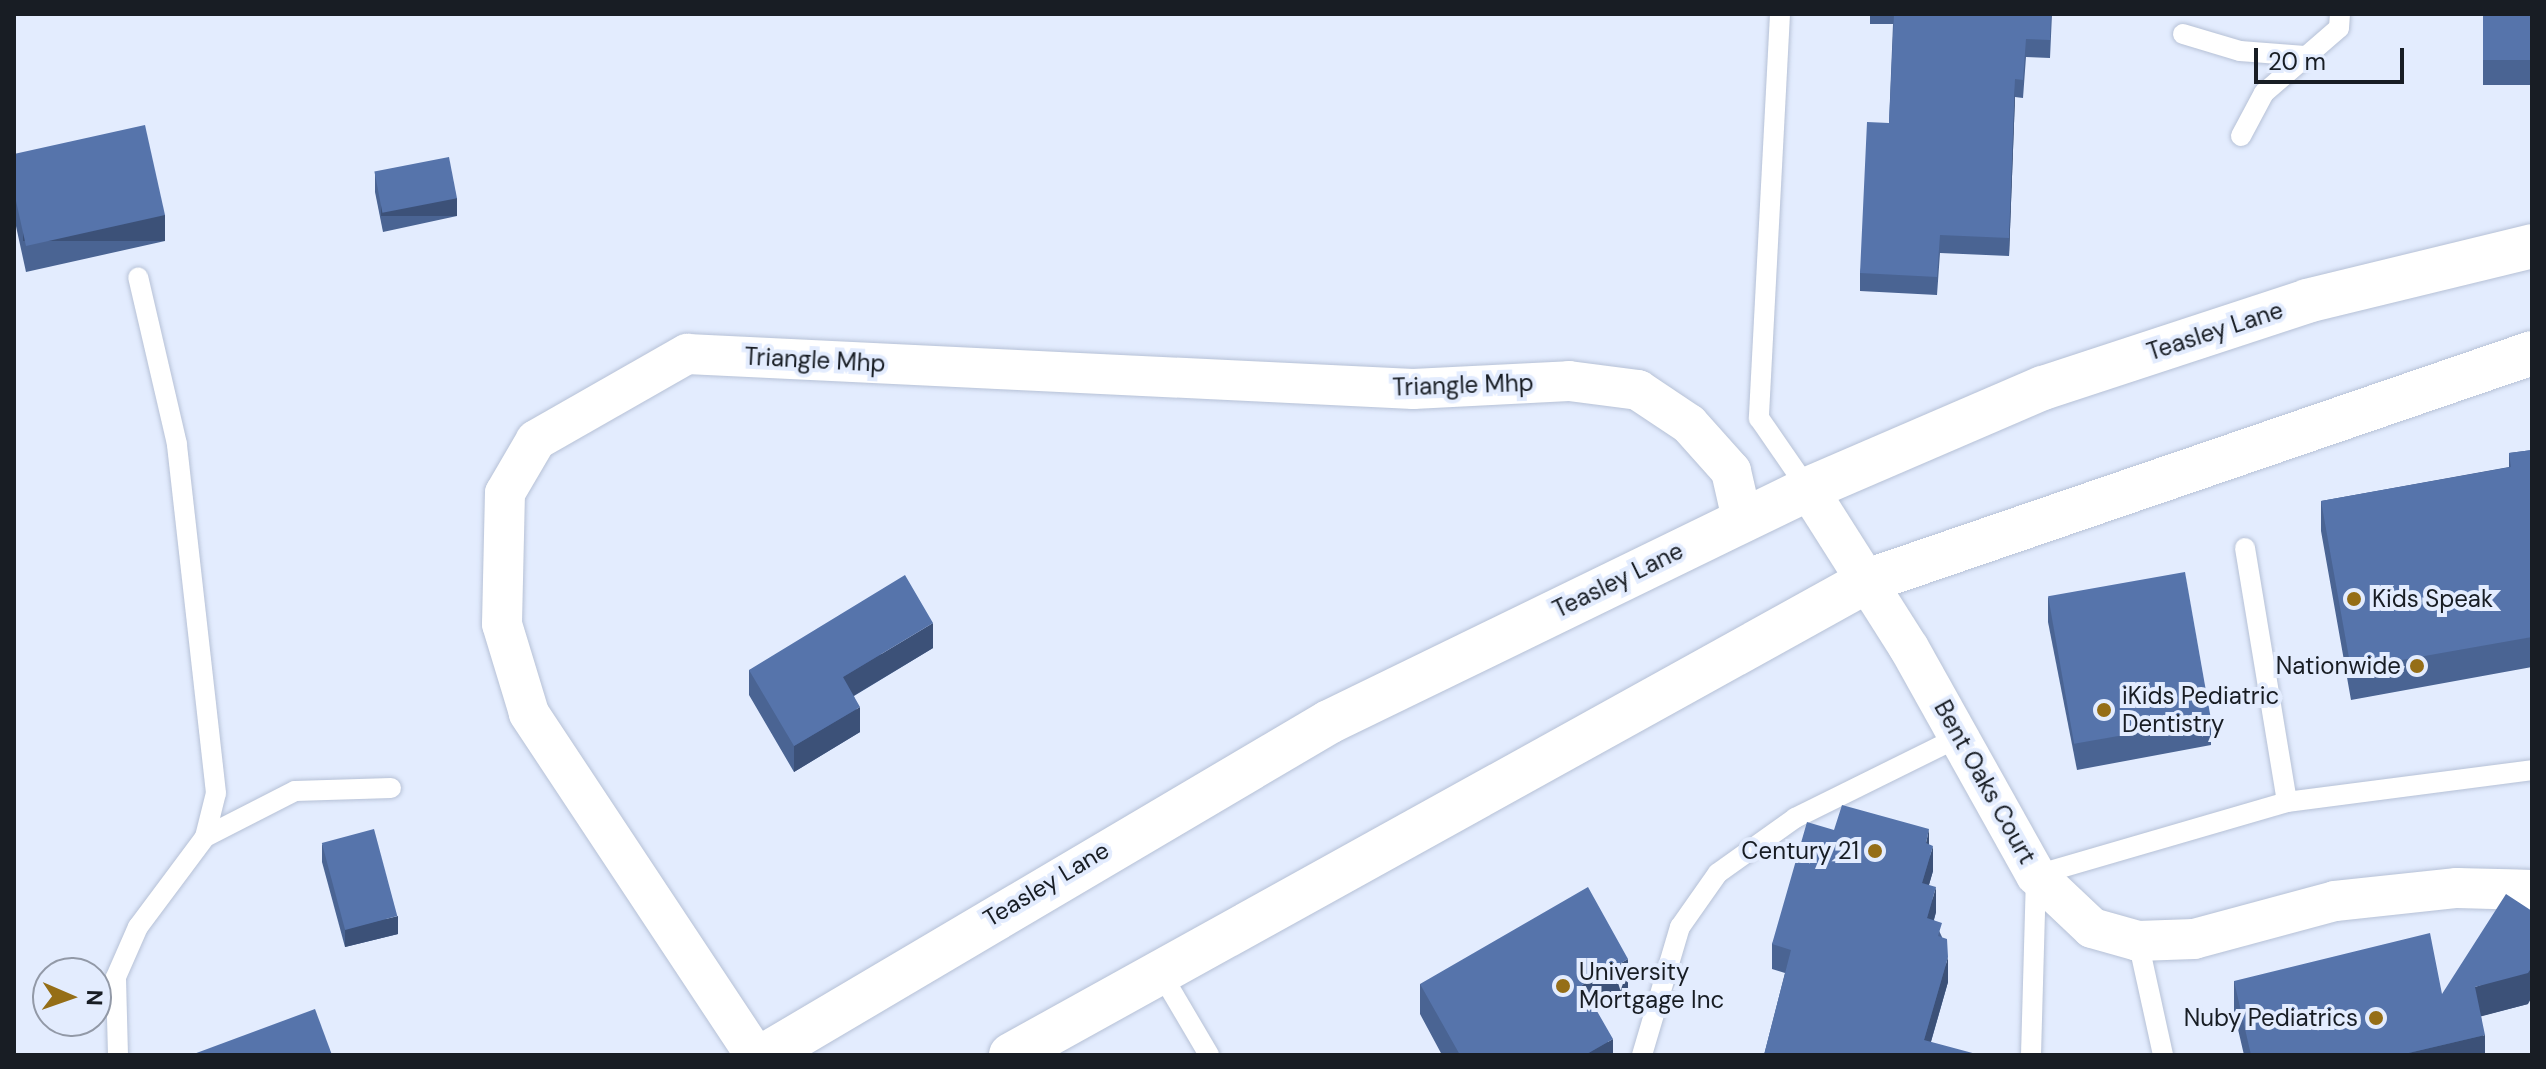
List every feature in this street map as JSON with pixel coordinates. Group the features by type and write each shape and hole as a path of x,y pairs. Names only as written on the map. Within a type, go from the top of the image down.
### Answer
{"main road":[{"name":"Teasley Lane","path":"765,1055 1329,722 1742,519 2043,388 2307,301 2532,246"},
{"path":"1011,1055 1159,970 1867,581 2532,353"}],"street":[{"name":"Triangle Mhp","path":"755,1055 529,713 502,624 505,493 536,440 687,354 1413,389 1569,381 1638,390 1689,424 1731,471 1742,519"},
{"name":"Bent Oaks Court","path":"1808,489 1867,581 2036,875 2092,928 2138,941 2194,939 2335,901 2457,888 2532,890"}],"lane":[{"path":"1780,14 1759,418 1808,489"},
{"path":"2241,136 2264,93 2339,28 2340,14"},
{"path":"2183,34 2240,51 2305,56"},
{"path":"138,277 177,444 216,751 205,837"},
{"path":"2245,548 2287,802"},
{"path":"1642,1055 1680,927 1718,873 1795,818 1959,737"},
{"path":"2031,1055 2036,875 2287,802 2532,770"},
{"path":"118,1055 116,977 138,927 205,837 295,791 391,788"},
{"path":"2138,941 2163,1055"},
{"path":"1159,970 1209,1055"}],"building":[{"path":"1894,14 2051,14 2050,40 2026,39 2023,80 2015,79 2009,238 1940,235 1937,277 1860,273 1867,122 1889,123"},
{"path":"2483,14 2532,14 2532,60 2483,60"},
{"path":"145,125 165,215 26,246 14,192 14,154"},
{"path":"449,157 457,198 382,213 374,172"},
{"path":"2532,450 2532,637 2351,669 2321,501 2511,467 2509,453"},
{"path":"2185,572 2211,720 2074,744 2048,596"},
{"path":"905,575 933,623 843,677 860,707 794,746 749,670"},
{"path":"1842,805 1929,829 1926,843 1933,846 1922,883 1936,887 1927,918 1942,923 1938,936 1947,939 1948,957 1924,1040 1980,1055 1764,1055 1791,950 1772,944 1807,822 1834,830"},
{"path":"374,829 397,916 345,930 322,843"},
{"path":"1588,887 1628,959 1582,985 1613,1039 1585,1055 1460,1055 1420,984"},
{"path":"2506,894 2532,911 2532,967 2528,973 2475,987 2485,1035 2400,1055 2251,1055 2234,981 2430,933 2442,994"},
{"path":"315,1009 332,1055 191,1055"}],"place":[{"name":"Kids Speak","path":"2354,599"},
{"name":"Nationwide","path":"2417,666"},
{"name":"iKids Pediatric Dentistry","path":"2104,710"},
{"name":"Century 21","path":"1875,851"},
{"name":"University Mortgage Inc","path":"1563,986"},
{"name":"Nuby Pediatrics","path":"2376,1018"}]}
